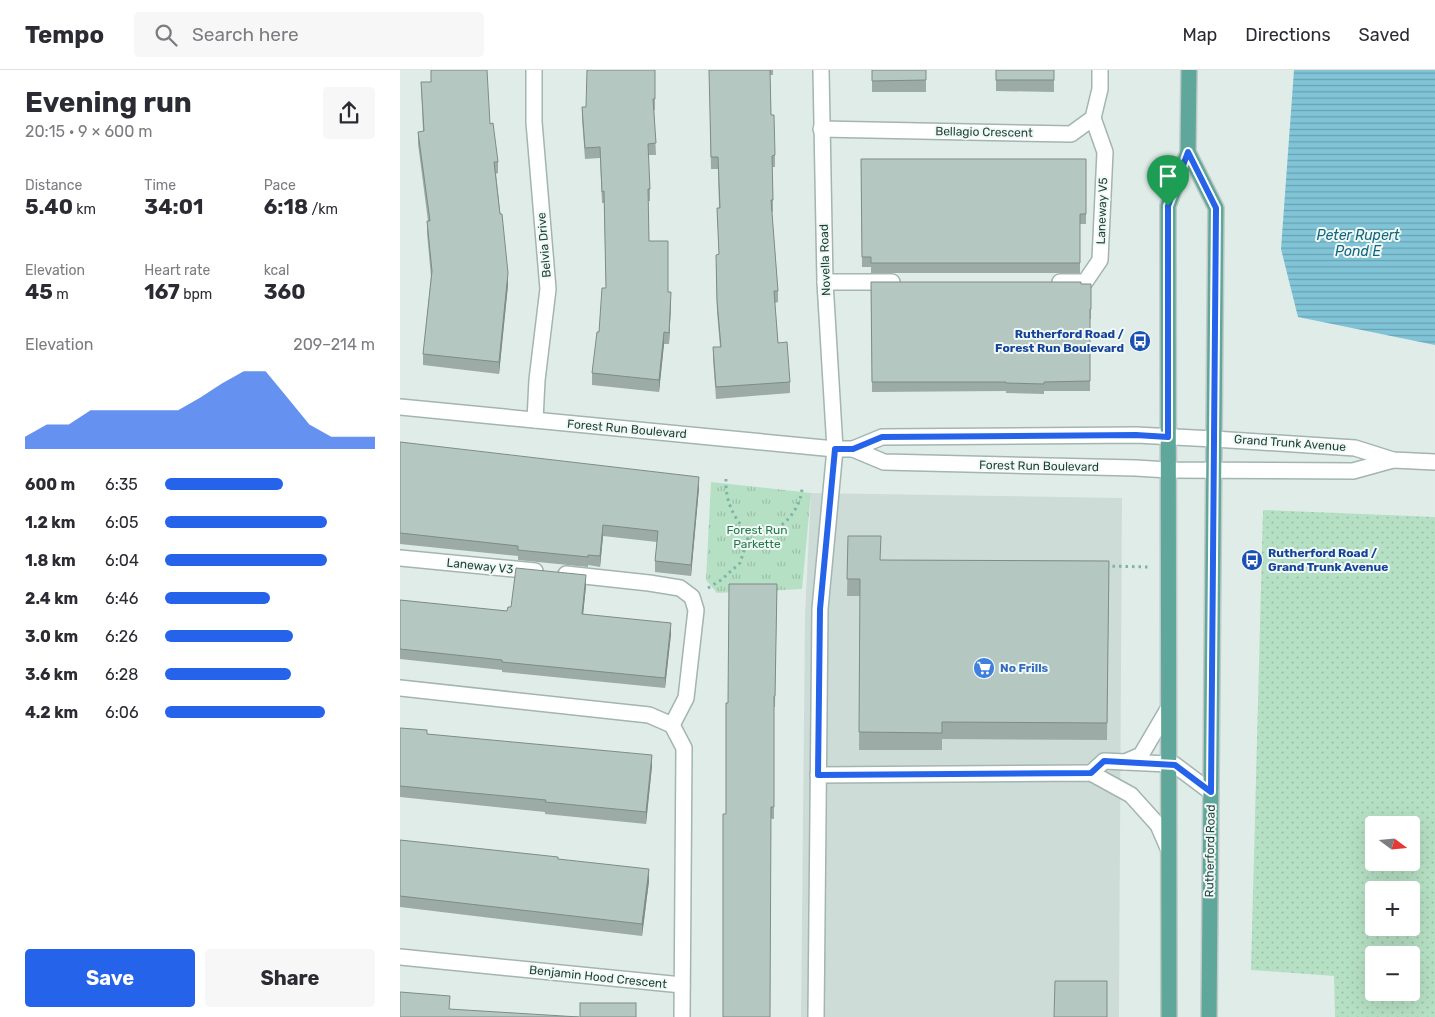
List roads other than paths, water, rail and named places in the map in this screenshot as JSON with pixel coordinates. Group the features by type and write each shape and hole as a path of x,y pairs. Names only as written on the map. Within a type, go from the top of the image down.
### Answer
{"main road":[{"name":"Rutherford Road","path":"1169,1017 1168,206 1188,152 1189,70"},
{"name":"Rutherford Road","path":"1188,152 1216,208 1208,1017"}],"street":[{"name":"Belvia Drive","path":"534,70 534,122 548,290 537,380 535,420"},
{"name":"Novella Road","path":"816,1017 820,609 835,449 825,282 821,70"},
{"path":"1092,118 1100,89 1100,70"},
{"name":"Bellagio Crescent","path":"821,128 1070,134 1092,118"},
{"name":"Laneway V5","path":"1046,282 1084,282 1100,260 1105,152 1092,118"},
{"path":"825,282 902,282"},
{"name":"Forest Run Boulevard","path":"400,407 835,449 853,449 882,437 1136,435 1168,437"},
{"name":"Grand Trunk Avenue","path":"1168,437 1355,448 1393,460 1435,462"},
{"name":"Forest Run Boulevard","path":"853,449 884,462 1214,471"},
{"name":"Grand Trunk Avenue","path":"1214,471 1353,471 1393,460"},
{"name":"Laneway V3","path":"400,558 649,583 680,588 692,597 696,610 686,698 672,725"},
{"path":"400,688 649,715 672,725"},
{"path":"1125,762 1141,755 1168,708"},
{"name":"Benjamin Hood Crescent","path":"400,957 682,985 684,748 672,725"},
{"path":"1091,773 1104,761 1175,765 1211,792"},
{"path":"818,775 1091,773 1131,795 1158,825 1168,848"},
{"path":"682,985 682,1017"}],"water":[{"name":"Peter Rupert Pond E","path":"1294,70 1435,70 1435,345 1298,317 1281,249"}],"place":[{"name":"Rutherford Road / Forest Run Boulevard","path":"1140,341"},
{"name":"Rutherford Road / Grand Trunk Avenue","path":"1252,560"},
{"name":"No Frills","path":"984,668"}],"park label":[{"name":"Forest Run Parkette","path":"757,537"}]}
